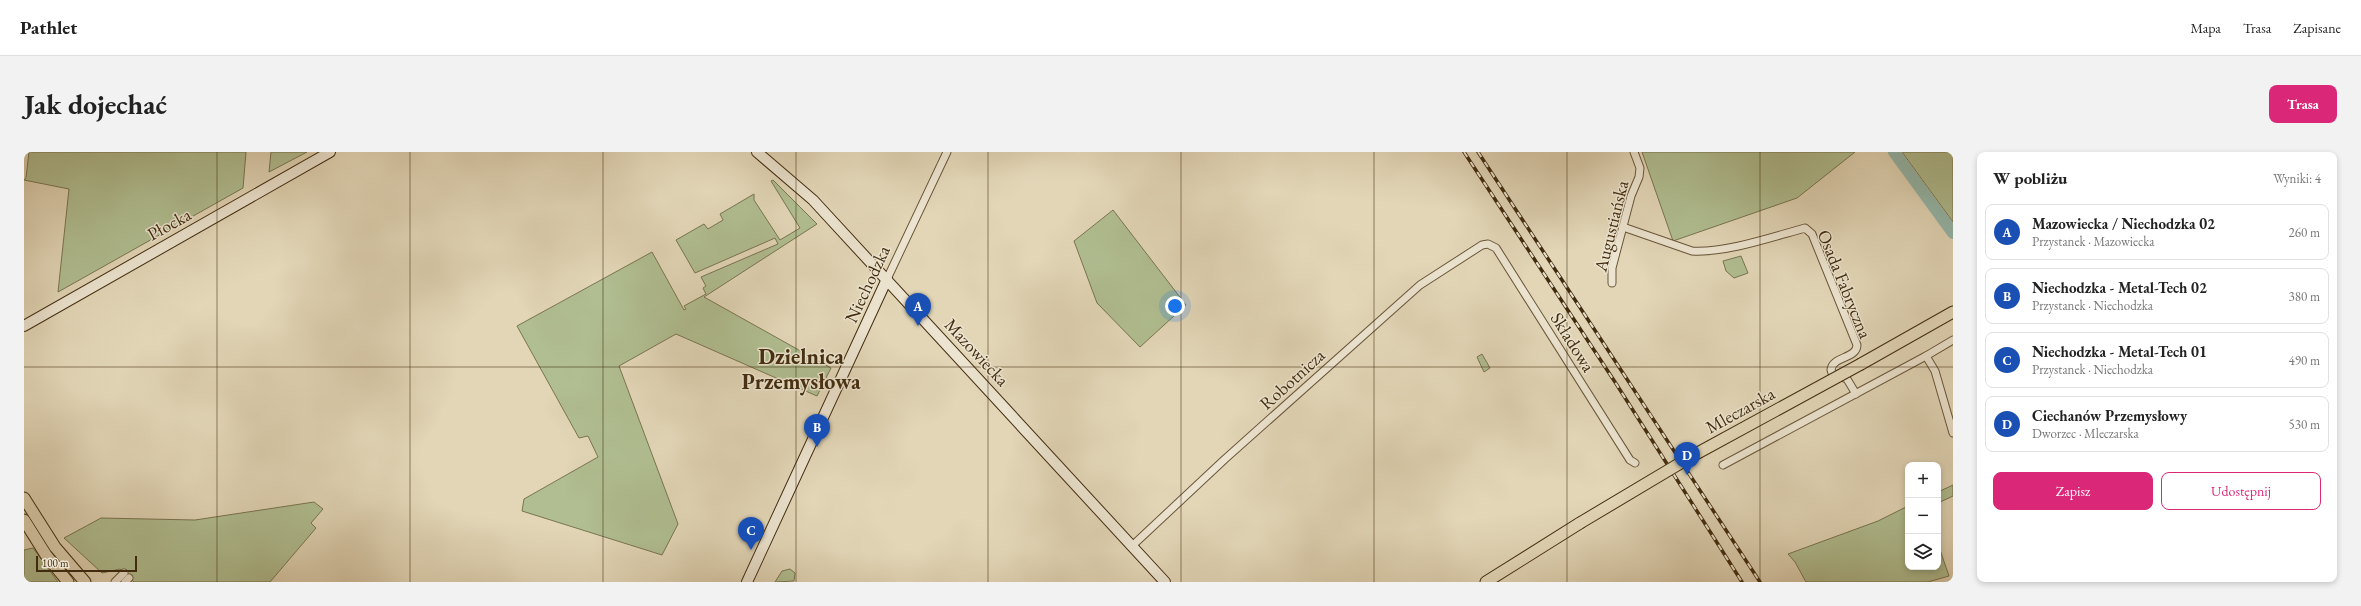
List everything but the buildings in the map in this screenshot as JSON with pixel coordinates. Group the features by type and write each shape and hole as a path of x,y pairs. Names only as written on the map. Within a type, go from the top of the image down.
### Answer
{"main road":[{"name":"Mleczarska","path":"1486,582 1580,523 1689,458 1951,316"},
{"path":"24,498 55,547 85,582"},
{"path":"24,520 46,555 68,582"}],"street":[{"name":"Płocka","path":"24,326 330,152"},
{"name":"Mazowiecka","path":"757,152 813,200 1165,582"},
{"name":"Niechodzka","path":"747,582 947,152"},
{"name":"Augustiańska","path":"1612,283 1612,268 1631,196 1640,177 1640,168 1634,152"},
{"name":"Osada Fabryczna","path":"1623,227 1692,252 1704,252 1755,242 1805,228 1812,234 1857,345 1854,352 1834,363 1830,370 1832,373 1847,378 1856,394"},
{"name":"Składowa","path":"1482,245 1488,244 1496,248 1630,460 1635,463"},
{"name":"Robotnicza","path":"1132,546 1225,459 1420,285 1482,245"},
{"path":"1723,465 1953,340"},
{"path":"1926,356 1935,371 1953,433"},
{"path":"115,582 126,578"}],"green space":[{"path":"29,152 246,152 243,188 58,292 69,189 24,180 26,178"},
{"path":"271,152 307,152 269,172"},
{"path":"1642,152 1855,152 1797,198 1673,241"},
{"path":"1902,152 1953,152 1953,222"},
{"path":"773,180 817,224 704,297 831,368 817,396 676,334 619,366 678,524 662,555 522,511 524,499 598,457 588,436 579,438 517,326 652,252 684,310 686,309 684,306 706,294 703,288 706,286 701,277 778,244 775,238 695,273 676,240 704,224 708,229 723,220 720,214 754,194 754,200 780,240 800,228 771,181"},
{"path":"1113,210 1186,305 1140,347 1097,303 1074,241"},
{"path":"1741,256 1748,273 1734,278 1726,271 1723,261"},
{"path":"1482,354 1490,368 1484,372 1477,357"},
{"path":"1953,485 1953,496 1941,502 1941,491"},
{"path":"314,502 323,509 311,523 316,528 270,582 134,582 120,569 102,573 64,538 101,518 195,520"},
{"path":"1905,508 1905,570 1941,570 1941,553 1949,576 1928,582 1806,582 1795,562 1788,554 1878,521"},
{"path":"33,548 58,582 24,582 24,550"},
{"path":"790,569 795,573 794,581 775,582 782,571"}],"waterway":[{"path":"1894,152 1953,233"}],"railway":[{"path":"1464,152 1615,382 1742,582"},
{"path":"1478,152 1760,582"}],"place":[{"name":"Mazowiecka / Niechodzka 02","path":"918,326"},
{"name":"Niechodzka - Metal-Tech 02","path":"817,447"},
{"name":"Ciechanów Przemysłowy","path":"1687,475"},
{"name":"Niechodzka - Metal-Tech 01","path":"751,550"}],"district":[{"name":"Dzielnica Przemysłowa","path":"801,368"}]}
